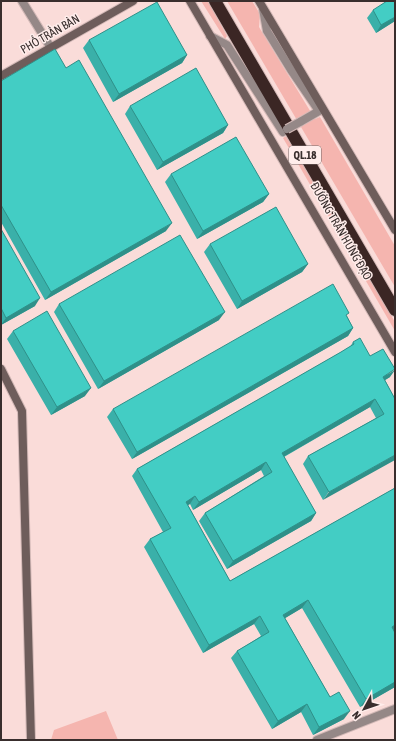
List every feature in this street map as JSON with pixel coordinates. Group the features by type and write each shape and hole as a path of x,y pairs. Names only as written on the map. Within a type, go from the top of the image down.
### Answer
{"highway":[{"name":"ĐƯỜNG TRẦN HƯNG ĐẠO","path":"215,1 395,310"}],"main road":[{"name":"PHỐ TRẦN BÀN","path":"1,76 133,1"},
{"name":"ĐƯỜNG TRẦN HƯNG ĐẠO","path":"190,1 395,352"},
{"path":"261,4 395,230"},
{"path":"1,369 22,411 31,740"}],"street":[{"path":"22,1 51,48"},
{"path":"210,36 227,45 283,132 319,110 267,31 261,4"},
{"path":"317,740 395,709"}],"shaded area":[{"path":"201,1 208,1 227,36 225,39"},
{"path":"227,1 252,1 260,14 259,27 315,119 320,117 395,246 395,287"},
{"path":"288,135 395,322 395,331 283,138"},
{"path":"106,711 118,740 51,740 54,730"}],"building":[{"path":"387,1 395,1 395,17 381,25 373,10"},
{"path":"157,2 187,55 119,94 89,40"},
{"path":"55,49 66,68 79,60 172,223 51,292 1,205 1,81"},
{"path":"196,68 228,125 163,162 130,106"},
{"path":"236,137 269,194 203,231 171,174"},
{"path":"276,207 308,264 242,301 210,244"},
{"path":"1,229 40,298 6,318 1,308"},
{"path":"180,235 225,312 104,381 59,304"},
{"path":"333,284 349,313 346,315 353,328 137,452 113,409"},
{"path":"47,311 91,388 57,407 13,331"},
{"path":"360,338 370,356 383,349 395,369 383,377 395,399 395,455 329,492 308,456 384,414 375,399 282,453 316,513 233,561 205,513 272,472 266,462 199,502 195,496 186,502 230,581 395,488 395,625 392,627 395,633 395,682 366,699 308,600 283,615 330,697 339,692 350,711 319,727 307,704 278,721 237,651 269,632 260,616 209,645 150,539 171,528 137,469 341,352 354,344 353,342"}]}
